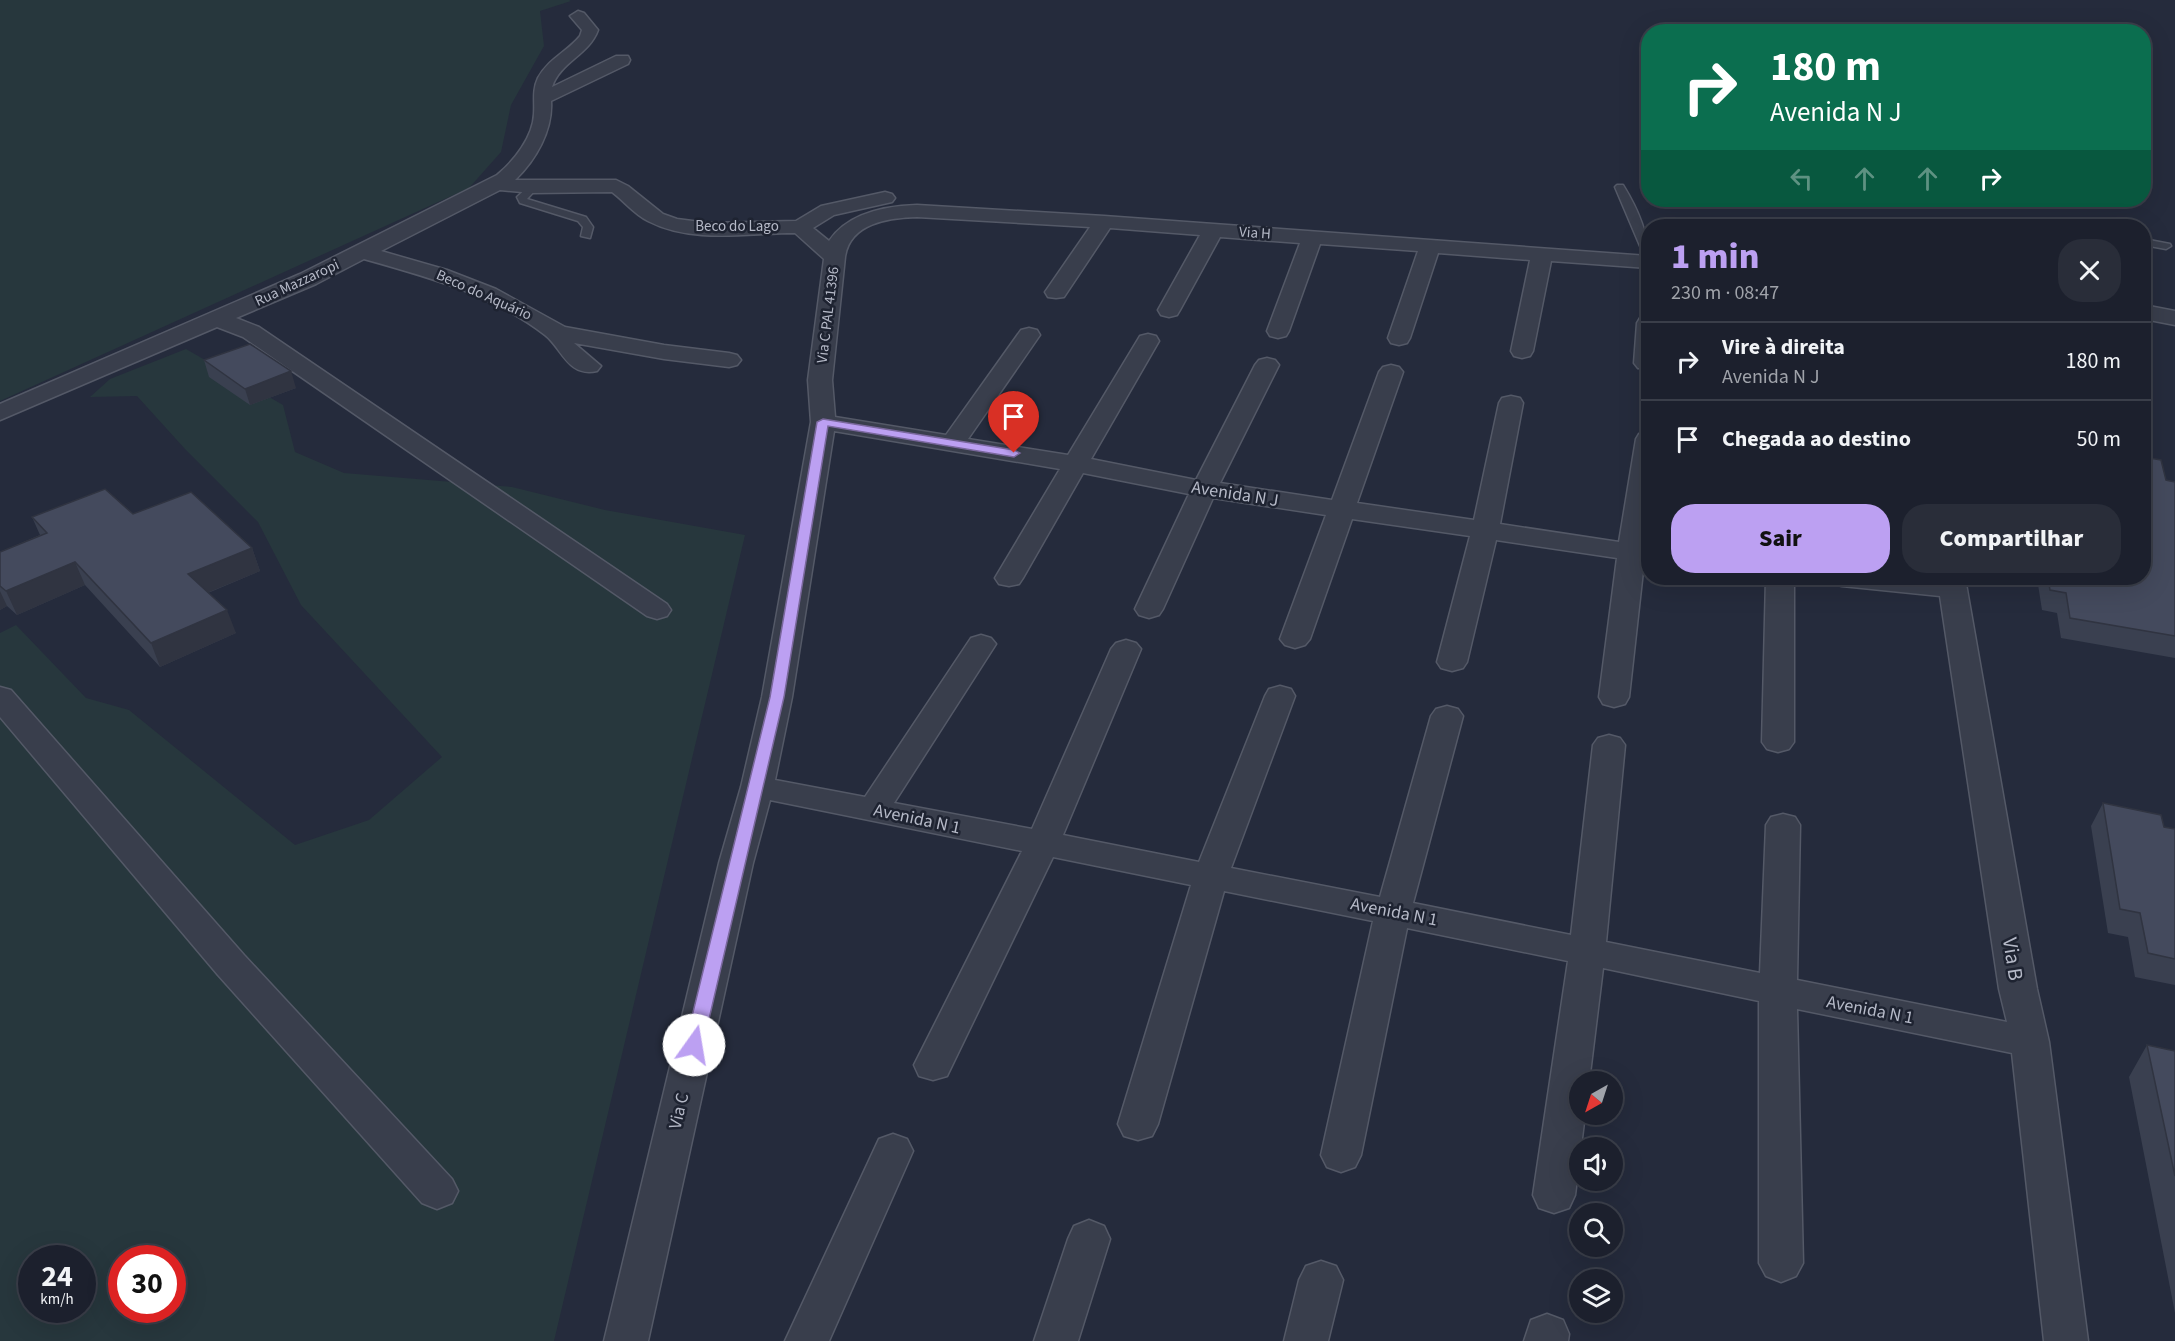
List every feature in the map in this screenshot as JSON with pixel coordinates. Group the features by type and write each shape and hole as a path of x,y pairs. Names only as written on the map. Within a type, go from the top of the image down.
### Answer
{"street":[{"name":"Rua Mazzaropi","path":"0,413 308,279 509,176 529,153 542,122 542,89 556,63 588,38 590,30 578,16"},
{"path":"541,99 622,60"},
{"name":"Beco do Lago","path":"497,184 533,187 616,186 645,211 657,218 695,227 758,229 800,227 835,257"},
{"path":"800,227 828,210 898,196 955,201 971,208 970,214"},
{"name":"Via H","path":"863,221 895,212 970,214 1641,261"},
{"name":"Via C PAL 41396","path":"823,422 820,380 837,244 843,234 863,221"},
{"path":"1056,292 1104,222"},
{"path":"1169,310 1213,230"},
{"path":"1278,331 1312,237"},
{"path":"1399,338 1430,246"},
{"name":"Beco do Aquário","path":"362,252 440,274 534,316 558,333 560,340 569,350 589,366"},
{"path":"1522,351 1542,254"},
{"path":"2151,313 2175,318"},
{"path":"218,319 251,332 657,609"},
{"path":"558,333 664,352 729,360"},
{"path":"953,443 1029,335"},
{"path":"1010,578 1148,341"},
{"path":"1149,609 1204,489 1268,365"},
{"path":"1295,639 1391,372"},
{"path":"1452,662 1485,531 1511,403"},
{"name":"Avenida N J","path":"823,422 1075,464 1204,489 1640,553"},
{"name":"Via C","path":"626,1341 736,863 757,787 777,697 823,422"},
{"path":"1614,697 1640,553"},
{"path":"1778,742 1780,585"},
{"name":"Via B","path":"1952,585 2018,989 2030,1042 2066,1341"},
{"path":"873,810 981,644"},
{"path":"933,1065 1042,844 1126,649"},
{"path":"1138,1124 1211,876 1280,696"},
{"path":"0,697 231,964 437,1191"},
{"path":"1341,1155 1393,912 1447,716"},
{"path":"1554,1195 1587,953 1609,745"},
{"name":"Avenida N 1","path":"757,787 1393,912 2030,1042"},
{"path":"1781,1263 1778,991 1783,825"},
{"path":"807,1341 893,1151"},
{"path":"1056,1341 1089,1239"},
{"path":"1306,1341 1321,1280"}],"lane":[{"path":"533,187 522,197 523,201 582,219 588,227 586,236"},
{"path":"1620,187 1641,235"},
{"path":"2151,243 2166,246"}],"shaded area":[{"path":"0,0 571,1 540,11 544,46 511,105 501,152 469,188 0,401"},
{"path":"186,349 283,405 295,452 344,473 512,487 605,510 745,535 554,1341 0,1341 0,633 16,625 86,698 129,710 295,845 369,820 442,757 301,605 258,522 185,449 137,396 90,397 110,379"}],"building":[{"path":"250,344 291,371 245,389 204,360"},
{"path":"2151,458 2161,460 2166,480 2175,482 2175,636 2070,618 2066,593 2050,590 2049,585 2151,585"},
{"path":"105,489 133,514 191,492 252,548 188,574 227,610 151,643 75,562 6,591 0,586 0,552 47,533 32,517"},
{"path":"2103,803 2161,815 2164,827 2175,829 2175,959 2148,953 2140,913 2120,909"},
{"path":"2147,1045 2175,1051 2175,1176"}],"route":[{"path":"694,1045 777,697 823,422 1014,453"}]}
